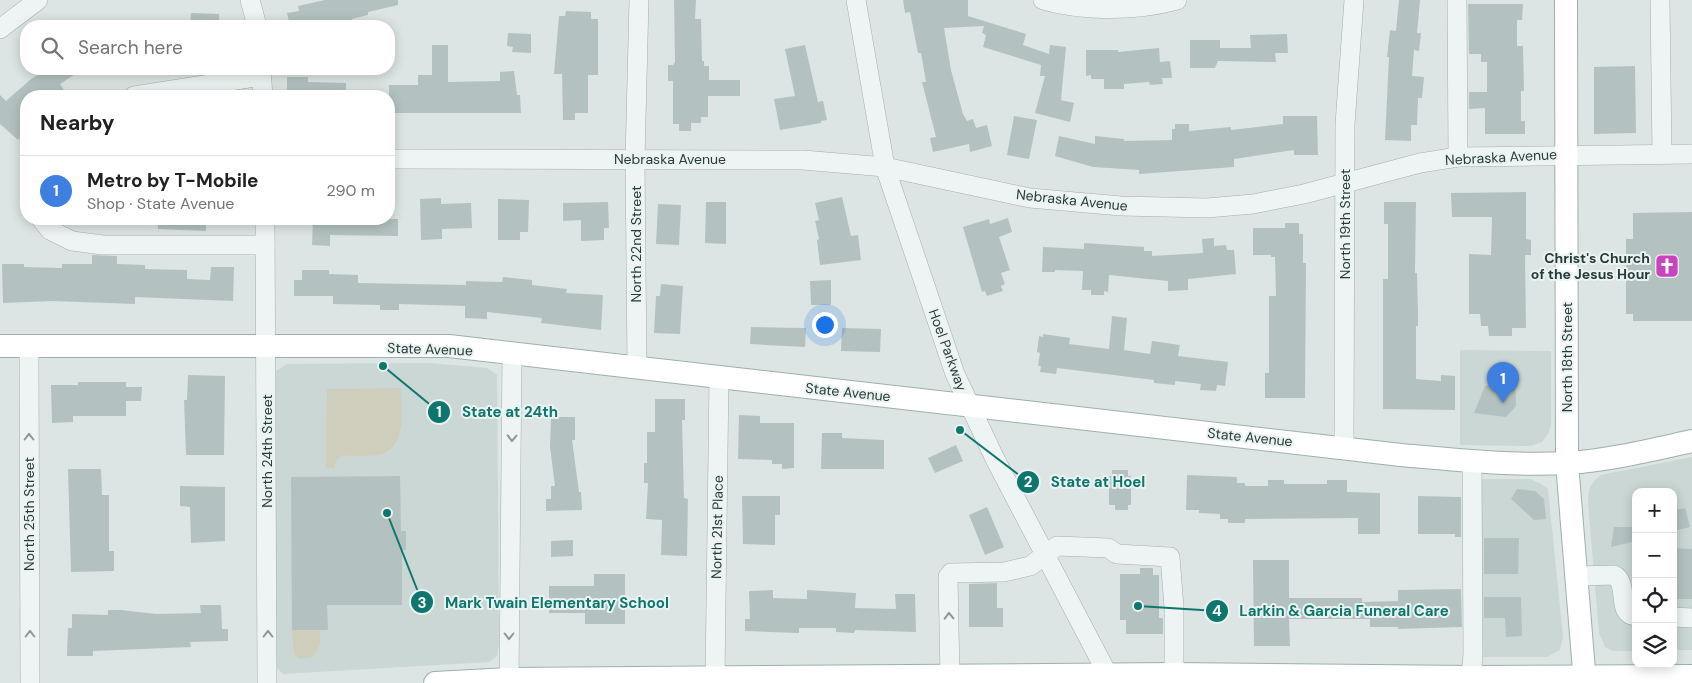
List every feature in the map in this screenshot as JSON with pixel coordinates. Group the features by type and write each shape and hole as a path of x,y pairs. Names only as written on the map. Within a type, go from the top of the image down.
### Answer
{"main road":[{"name":"North 18th Street","path":"1566,0 1567,463 1585,679"},
{"name":"State Avenue","path":"0,346 449,346 1472,462 1567,463 1617,457 1692,441"},
{"path":"435,683 715,677 950,665 1108,675 1186,677 1472,680 1692,676"}],"street":[{"path":"0,29 38,0"},
{"path":"250,0 255,20"},
{"name":"North 22nd Street","path":"636,368 635,159 639,0"},
{"name":"Hoel Parkway","path":"856,0 885,167 954,374 995,459 1108,675"},
{"path":"1043,0 1079,7 1102,8 1170,1"},
{"name":"North 19th Street","path":"1344,448 1345,124 1354,0"},
{"path":"1457,0 1458,157"},
{"path":"1660,0 1662,154"},
{"path":"166,90 246,75"},
{"path":"262,75 263,90"},
{"name":"Nebraska Avenue","path":"395,159 803,160 885,167 1030,198 1121,206 1207,208 1253,204 1420,163 1458,157 1566,154 1692,154"},
{"path":"46,225 50,230 72,241 88,243 265,245"},
{"name":"North 24th Street","path":"265,225 267,683"},
{"name":"North 25th Street","path":"29,346 30,683"},
{"path":"509,681 512,354"},
{"name":"North 21st Place","path":"715,677 719,378"},
{"path":"1472,462 1472,680"},
{"path":"950,665 948,577 951,573 1004,572 1030,566 1057,546 1067,545 1108,548 1117,554 1170,557 1174,607 1186,677"},
{"path":"1577,576 1614,574 1619,577 1622,583 1625,611 1632,615"},
{"path":"1677,617 1692,618"}],"shaded area":[{"path":"1460,350 1551,351 1551,425 1548,434 1542,442 1531,446 1460,445"},
{"path":"429,363 487,368 497,375 499,644 497,656 489,662 283,674 277,668 276,663 276,371 287,364"},
{"path":"401,388 401,428 394,446 387,452 377,455 341,456 337,459 334,468 326,468 327,389"},
{"path":"1692,457 1692,650 1677,650 1677,488 1632,488 1632,651 1613,651 1605,647 1599,633 1588,502 1589,490 1593,482 1601,475"},
{"path":"1476,479 1530,479 1548,489 1563,637 1560,650 1547,657 1477,657"},
{"path":"292,630 320,630 320,645 313,657 300,659 294,654"}],"building":[{"path":"325,0 398,0 398,5 368,12 368,15 352,20 289,20 287,13 299,11 298,6"},
{"path":"674,0 696,0 695,19 701,19 702,61 704,61 704,66 709,66 709,80 740,80 740,96 708,96 708,117 701,117 701,123 691,123 691,131 679,131 679,124 673,124 673,81 668,81 668,65 673,65 675,62"},
{"path":"903,0 968,0 968,16 1026,34 1023,45 1049,54 1050,45 1066,47 1061,100 1074,103 1070,122 1035,113 1045,76 1040,76 1041,65 983,47 986,35 982,33 984,26 944,28 951,70 963,114 967,121 973,119 976,128 987,125 992,146 970,152 969,144 933,152 930,138 936,137 922,82 926,82 921,53 918,53 910,12 905,13"},
{"path":"1399,0 1420,0 1417,33 1421,33 1419,51 1414,50 1412,76 1424,77 1422,98 1418,98 1417,125 1411,125 1411,141 1385,140 1389,57 1387,57 1390,30 1396,31"},
{"path":"1468,4 1523,4 1522,20 1517,20 1517,46 1523,46 1524,91 1521,91 1521,121 1525,121 1525,134 1485,134 1485,108 1469,109 1469,92 1487,92 1487,62 1481,62 1481,54 1469,54"},
{"path":"566,11 591,12 591,19 598,19 598,75 588,75 588,113 575,113 575,120 563,120 562,74 554,74 559,16 565,16"},
{"path":"191,13 219,14 219,20 190,20"},
{"path":"508,33 531,34 531,53 512,52 513,47 507,46"},
{"path":"1287,34 1288,53 1275,53 1276,62 1218,61 1215,68 1190,68 1190,40 1220,40 1220,48 1251,48 1250,35"},
{"path":"432,45 448,45 448,82 500,81 500,72 514,71 517,95 520,95 521,113 395,113 395,90 389,90 389,85 418,85 418,75 432,75"},
{"path":"805,45 818,102 823,101 827,120 821,121 821,123 780,130 774,99 795,96 785,49"},
{"path":"1159,48 1160,62 1170,61 1172,78 1162,78 1163,84 1150,85 1149,82 1124,84 1124,89 1104,89 1104,79 1091,79 1091,75 1086,76 1086,50 1118,50 1118,52"},
{"path":"1635,66 1636,133 1594,134 1594,67"},
{"path":"38,75 74,75 60,84 64,90 20,90 20,138 18,140 0,124 0,95 6,101"},
{"path":"287,77 308,77 308,82 346,83 346,90 287,90"},
{"path":"1014,116 1037,120 1029,159 1007,155"},
{"path":"1283,116 1317,116 1318,155 1294,155 1294,150 1234,159 1234,167 1139,174 1139,170 1093,167 1055,156 1059,136 1095,144 1095,136 1124,139 1124,141 1172,140 1172,129 1175,129 1175,124 1189,124 1189,131 1231,127 1231,130 1283,124"},
{"path":"1526,192 1526,239 1531,240 1531,255 1525,255 1526,328 1512,328 1512,336 1489,336 1488,326 1481,326 1480,314 1469,314 1469,254 1491,255 1492,217 1452,217 1451,193"},
{"path":"842,197 851,236 858,235 861,260 820,265 817,240 819,239 815,221 819,220 815,203"},
{"path":"441,198 441,204 471,203 472,228 442,229 442,239 421,240 420,199"},
{"path":"498,199 529,200 528,232 520,232 520,240 498,240"},
{"path":"608,202 609,228 604,228 604,240 581,241 581,220 563,221 563,203"},
{"path":"706,202 726,202 726,244 705,243"},
{"path":"1384,202 1416,202 1415,273 1417,273 1418,326 1416,326 1416,379 1441,381 1441,375 1455,376 1455,410 1383,409 1383,279 1388,279 1388,224 1384,224"},
{"path":"658,204 681,205 679,245 656,244"},
{"path":"1692,212 1692,321 1633,321 1633,314 1626,314 1626,239 1633,239 1633,213"},
{"path":"1008,218 1012,232 999,237 1010,270 1001,273 1005,284 1001,286 1003,291 987,296 985,291 982,292 963,227 989,219 990,224"},
{"path":"395,219 398,219 398,236 330,235 330,246 312,245 313,225 395,225"},
{"path":"1285,223 1299,223 1299,234 1303,234 1303,263 1306,263 1305,398 1265,398 1265,373 1269,373 1269,296 1276,296 1275,257 1271,257 1271,255 1253,255 1253,228 1285,228"},
{"path":"158,225 206,225 206,231 158,229"},
{"path":"1214,238 1214,246 1226,245 1227,250 1234,250 1236,274 1188,279 1188,290 1168,291 1168,281 1109,275 1108,292 1104,291 1104,295 1091,295 1091,290 1082,290 1083,271 1055,270 1055,272 1042,272 1043,247 1084,249 1084,243 1144,247 1144,251 1152,251 1152,256 1203,253 1202,239"},
{"path":"92,255 117,256 117,264 145,265 145,269 187,270 187,279 210,280 211,267 234,267 233,301 135,297 135,304 52,301 3,303 2,264 24,264 24,267 62,268 62,264 92,264"},
{"path":"302,270 329,270 329,274 358,275 358,283 466,285 466,281 502,282 503,277 532,280 532,285 567,289 566,293 603,295 601,330 541,323 542,318 487,312 487,319 465,318 465,306 399,304 399,310 380,310 380,305 333,304 333,296 294,296 294,280 302,280"},
{"path":"831,280 831,305 811,305 810,281"},
{"path":"661,284 683,286 680,334 654,333 656,296 660,296"},
{"path":"1112,316 1127,318 1124,350 1150,354 1152,341 1180,345 1178,356 1228,362 1225,386 1217,385 1216,391 1200,390 1201,384 1175,381 1175,385 1154,383 1154,380 1057,368 1056,374 1040,372 1041,366 1038,366 1040,353 1037,352 1039,336 1043,337 1043,334 1070,338 1069,344 1109,349"},
{"path":"751,327 806,328 805,347 750,344"},
{"path":"842,328 881,329 880,352 841,351"},
{"path":"1515,374 1516,406 1506,417 1474,413 1485,386"},
{"path":"188,375 225,376 224,455 186,455 184,400 187,400"},
{"path":"78,382 126,382 126,387 142,387 141,401 126,401 126,416 73,416 73,422 52,423 51,385 78,385"},
{"path":"655,399 685,399 685,420 682,420 684,498 688,499 687,556 661,555 662,520 646,519 648,483 644,483 644,463 647,463 647,432 655,432"},
{"path":"739,415 760,416 760,423 794,423 794,468 782,469 782,464 772,464 772,460 738,459"},
{"path":"551,417 575,417 575,440 572,440 579,492 581,492 582,510 546,511 546,499 551,499 551,486 555,486 550,447"},
{"path":"822,433 842,433 842,438 884,440 884,469 821,469"},
{"path":"956,445 963,461 935,473 928,458"},
{"path":"68,469 101,469 102,495 109,495 109,551 114,551 114,571 71,572"},
{"path":"1112,470 1128,470 1128,476 1131,476 1131,505 1128,505 1128,510 1115,510 1115,505 1109,505 1109,476 1112,476"},
{"path":"1187,475 1237,477 1237,483 1245,483 1245,486 1268,486 1268,480 1284,480 1284,484 1327,484 1327,480 1347,480 1347,492 1380,493 1380,534 1358,534 1358,518 1245,519 1245,523 1228,523 1228,519 1220,519 1220,514 1199,513 1199,510 1186,510"},
{"path":"400,476 401,531 406,531 406,550 402,550 402,605 327,605 328,630 292,630 291,477"},
{"path":"180,486 225,487 225,541 191,543 190,507 180,506"},
{"path":"1517,489 1535,491 1544,499 1546,519 1534,520 1511,499"},
{"path":"742,496 780,496 780,515 775,515 775,545 743,544"},
{"path":"1418,496 1461,497 1461,537 1455,537 1455,534 1418,534"},
{"path":"987,507 1004,547 985,555 969,515"},
{"path":"1685,508 1690,527 1677,530 1677,509"},
{"path":"1614,527 1632,527 1632,542 1611,547"},
{"path":"1484,538 1519,538 1518,574 1484,574"},
{"path":"573,540 573,556 551,557 551,541"},
{"path":"1677,548 1692,549 1692,599 1677,599"},
{"path":"1253,560 1289,560 1289,598 1362,598 1362,602 1398,601 1398,590 1461,589 1462,627 1398,629 1398,627 1370,627 1370,619 1289,619 1290,646 1254,646"},
{"path":"1140,568 1153,568 1153,575 1159,575 1159,618 1163,618 1163,634 1126,634 1126,620 1120,620 1120,574 1140,574"},
{"path":"594,574 625,574 625,624 585,624 585,613 549,613 549,586 594,586"},
{"path":"997,583 997,608 1003,608 1003,627 969,627 969,584"},
{"path":"773,590 773,598 807,599 807,590 856,593 855,608 896,609 895,594 915,594 916,632 855,630 854,633 836,632 836,628 799,628 799,633 745,631 745,619 750,619 749,591"},
{"path":"1484,597 1521,597 1522,636 1506,637 1505,618 1484,618"},
{"path":"200,605 221,605 222,629 228,629 228,641 190,642 191,647 93,651 93,656 67,656 68,628 72,628 72,614 108,615 108,610 156,614 201,613"}],"place":[{"name":"Christ's Church of the Jesus Hour","path":"1667,266"},
{"name":"State at 24th","path":"383,366"},
{"name":"Metro by T-Mobile","path":"1503,403"},
{"name":"State at Hoel","path":"960,430"},
{"name":"Mark Twain Elementary School","path":"387,513"},
{"name":"Larkin & Garcia Funeral Care","path":"1138,606"}]}
